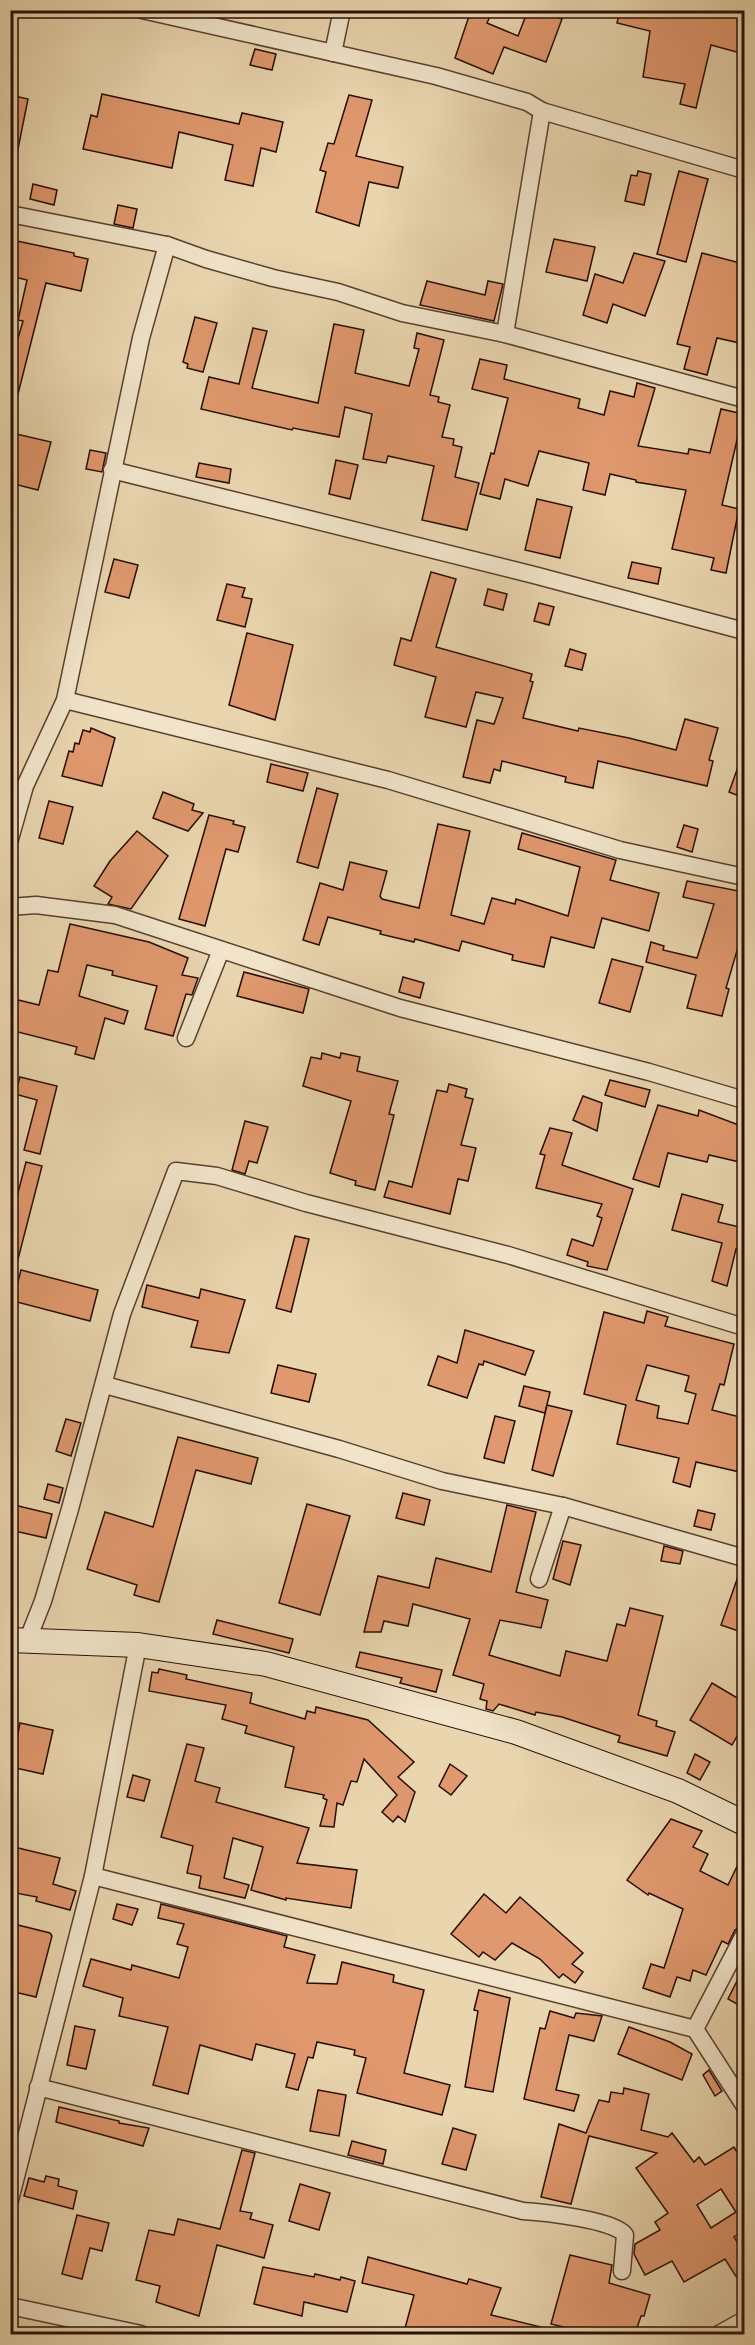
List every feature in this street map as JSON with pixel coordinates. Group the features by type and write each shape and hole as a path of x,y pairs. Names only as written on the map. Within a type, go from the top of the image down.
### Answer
{"street":[{"path":"142,10 447,79 527,102 542,111 744,170"},
{"path":"333,53 342,10"},
{"path":"505,334 542,111"},
{"path":"10,214 167,245 273,278 338,291 402,313 505,334 744,399"},
{"path":"10,839 18,784 65,700 141,338 167,245"},
{"path":"112,470 523,572 744,631"},
{"path":"65,700 388,780 620,849 744,877"},
{"path":"10,907 36,905 115,915 400,1008 649,1072 744,1100"},
{"path":"186,1038 221,950"},
{"path":"744,1327 508,1255 306,1203 217,1176 176,1171 122,1314 105,1385 44,1600 19,1640 138,1645 266,1664 516,1732 678,1791 744,1823"},
{"path":"105,1385 339,1449 442,1481 562,1506 744,1558"},
{"path":"539,1579 562,1506"},
{"path":"10,2200 16,2157 38,2087 93,1875 138,1645"},
{"path":"93,1875 695,2029 744,2105"},
{"path":"695,2029 744,1935"},
{"path":"727,2078 744,2086"},
{"path":"38,2087 523,2211 563,2214 617,2229 625,2235 622,2271"},
{"path":"10,2306 141,2334"},
{"path":"719,2334 744,2320"}],"building":[{"path":"471,10 493,10 487,23 518,36 528,10 539,10 562,19 546,62 504,47 493,74 455,58"},
{"path":"620,10 700,10 744,19 744,54 711,45 696,108 680,104 685,84 643,77 650,31 617,23"},
{"path":"255,49 276,54 272,70 250,65"},
{"path":"102,94 239,124 242,113 283,122 276,152 261,148 253,186 225,180 233,145 179,132 172,168 83,149 91,115 97,117"},
{"path":"10,95 28,99 17,154 10,154"},
{"path":"349,95 372,100 356,156 403,167 398,188 369,182 359,226 316,212 326,172 320,170 328,143 334,144"},
{"path":"638,171 651,174 644,205 625,201 631,175 637,176"},
{"path":"679,171 708,179 686,262 657,254"},
{"path":"33,184 57,190 54,205 30,199"},
{"path":"118,205 137,209 133,228 114,224"},
{"path":"554,239 595,247 587,281 546,272"},
{"path":"17,241 74,253 74,256 88,259 81,291 46,283 16,402 10,402 10,366 23,321 18,320 27,280 10,276"},
{"path":"634,253 665,261 645,316 613,304 607,323 583,315 595,274 623,283"},
{"path":"702,253 744,264 744,344 717,338 707,375 684,369 690,347 677,344"},
{"path":"427,281 485,295 488,281 503,284 494,321 420,305"},
{"path":"195,317 217,323 203,372 187,368 188,364 183,362"},
{"path":"334,324 364,330 355,373 409,386 419,349 414,348 417,333 444,340 430,395 439,397 438,402 450,405 442,437 454,439 453,445 462,447 455,477 479,483 467,530 422,520 434,466 388,456 386,463 363,459 372,414 345,407 339,437 293,428 292,430 201,409 209,377 239,384 253,328 267,331 252,388 318,403"},
{"path":"480,359 507,365 504,379 580,399 578,408 604,415 610,391 634,397 637,383 655,388 638,446 688,454 689,449 710,453 721,409 743,414 722,505 739,509 726,573 711,570 714,558 672,549 686,490 636,482 636,480 610,474 605,495 583,490 589,463 539,451 528,486 505,479 500,499 480,494 491,453 494,454 508,398 472,389"},
{"path":"12,433 51,442 38,490 10,483"},
{"path":"90,450 106,453 102,472 86,469"},
{"path":"336,460 358,465 350,499 329,494"},
{"path":"199,463 231,469 229,483 196,477"},
{"path":"537,499 572,507 560,558 525,550"},
{"path":"114,559 138,565 129,598 105,592"},
{"path":"632,562 661,568 658,584 628,578"},
{"path":"431,572 456,579 436,647 532,674 530,681 533,682 523,718 578,731 579,728 629,738 676,750 685,719 718,728 709,760 713,761 707,786 598,761 593,788 565,782 566,777 502,761 500,771 494,769 490,783 463,777 477,720 494,724 503,698 476,692 466,727 425,717 436,677 394,665 401,638 411,641"},
{"path":"227,584 245,588 242,597 252,599 245,627 217,620"},
{"path":"488,589 507,594 503,610 484,605"},
{"path":"539,603 554,607 549,625 534,621"},
{"path":"247,633 293,645 275,720 229,705"},
{"path":"570,649 586,654 582,670 565,666"},
{"path":"91,728 115,738 102,786 62,776 69,751 73,752 75,743 79,744 83,730 90,732"},
{"path":"744,754 744,798 729,792"},
{"path":"271,764 308,773 303,791 267,782"},
{"path":"317,788 338,794 318,868 297,862"},
{"path":"163,792 194,804 192,810 203,813 188,831 153,818"},
{"path":"49,801 73,807 63,844 39,838"},
{"path":"209,815 234,821 233,824 245,827 238,852 226,849 205,926 179,919"},
{"path":"438,824 470,831 451,915 484,924 492,898 515,904 516,899 568,916 580,867 518,849 522,833 616,860 610,880 659,893 649,931 602,918 594,948 551,937 544,967 512,960 513,955 462,941 459,951 415,939 414,942 380,934 381,931 328,917 319,945 303,940 320,883 343,890 350,862 387,871 380,896 382,899 419,908"},
{"path":"684,825 698,829 692,852 677,847"},
{"path":"137,831 168,856 131,909 108,904 112,897 94,886 110,861"},
{"path":"687,881 744,892 740,917 744,918 744,927 726,988 729,989 722,1016 687,1008 696,975 646,962 651,942 664,946 663,950 697,958 714,904 683,897"},
{"path":"70,924 149,942 188,958 182,975 198,978 192,995 186,994 173,1036 145,1029 157,986 112,975 113,971 87,965 79,996 128,1011 124,1024 105,1018 94,1059 75,1054 77,1047 10,1030 10,998 39,1005 48,970 58,972"},
{"path":"612,959 643,967 630,1012 599,1003"},
{"path":"244,972 309,989 303,1013 237,996"},
{"path":"403,977 424,983 420,998 399,992"},
{"path":"322,1053 340,1058 341,1053 360,1057 357,1071 398,1081 389,1114 394,1115 375,1190 355,1185 356,1181 330,1173 351,1101 303,1086 311,1057 321,1059"},
{"path":"20,1077 57,1086 40,1154 24,1150 37,1100 15,1094"},
{"path":"610,1080 650,1090 645,1107 605,1095"},
{"path":"449,1084 467,1089 465,1097 473,1099 461,1145 476,1148 468,1181 458,1179 450,1214 384,1197 389,1181 412,1187 437,1090 447,1092"},
{"path":"583,1096 602,1103 597,1131 573,1120"},
{"path":"658,1105 698,1116 699,1110 744,1127 744,1163 709,1155 707,1162 668,1153 659,1187 633,1179"},
{"path":"245,1121 268,1127 257,1163 249,1161 245,1174 232,1170"},
{"path":"550,1128 572,1133 562,1165 633,1189 607,1270 587,1266 588,1262 567,1255 572,1239 593,1246 602,1218 597,1216 602,1204 536,1188 545,1155 540,1154"},
{"path":"26,1162 42,1166 16,1267 10,1266 10,1207 14,1208"},
{"path":"682,1194 723,1205 718,1222 744,1228 744,1252 736,1249 727,1286 712,1281 722,1243 672,1230"},
{"path":"295,1236 309,1239 291,1312 276,1308"},
{"path":"21,1270 98,1290 90,1321 13,1301"},
{"path":"147,1285 199,1298 201,1289 245,1300 229,1353 191,1347 198,1321 142,1307"},
{"path":"647,1311 668,1317 665,1326 734,1344 724,1385 720,1384 712,1410 744,1418 744,1473 696,1462 690,1487 673,1482 679,1458 617,1444 626,1405 584,1394 604,1312 644,1323","holes":["647,1365 689,1376 685,1391 696,1394 688,1424 657,1418 659,1406 636,1400"]},
{"path":"465,1330 534,1351 525,1375 484,1361 483,1365 479,1364 467,1398 428,1385 438,1356 457,1363"},
{"path":"278,1365 316,1374 309,1402 271,1393"},
{"path":"524,1386 550,1392 545,1413 519,1406"},
{"path":"547,1405 572,1411 553,1476 532,1470"},
{"path":"495,1416 515,1421 504,1463 484,1458"},
{"path":"66,1419 81,1423 71,1456 56,1451"},
{"path":"178,1437 258,1458 251,1484 196,1470 159,1602 134,1595 137,1585 87,1569 105,1512 153,1527"},
{"path":"48,1484 63,1488 59,1503 44,1499"},
{"path":"403,1493 430,1500 424,1525 396,1518"},
{"path":"10,1504 52,1514 46,1538 10,1530"},
{"path":"307,1504 350,1516 320,1615 279,1603"},
{"path":"507,1505 536,1512 516,1592 548,1600 541,1628 500,1620 489,1655 560,1676 566,1651 607,1661 617,1624 625,1626 630,1608 663,1616 638,1715 657,1721 656,1726 675,1732 667,1756 618,1742 620,1736 562,1717 536,1712 535,1715 499,1704 493,1711 486,1709 487,1701 480,1699 484,1684 453,1675 470,1619 413,1604 408,1626 384,1621 381,1632 364,1632 378,1576 429,1588 436,1558 491,1572"},
{"path":"698,1510 715,1514 711,1530 694,1526"},
{"path":"563,1541 581,1545 570,1585 553,1579"},
{"path":"664,1546 683,1551 680,1564 661,1561"},
{"path":"741,1568 744,1568 744,1633 721,1625"},
{"path":"217,1620 293,1639 289,1653 213,1634"},
{"path":"360,1652 442,1670 436,1692 400,1683 402,1678 356,1667"},
{"path":"159,1669 187,1675 186,1679 252,1693 250,1703 305,1719 307,1711 315,1713 316,1707 368,1720 414,1762 398,1777 415,1792 405,1822 398,1816 393,1822 382,1812 397,1795 364,1759 357,1782 351,1781 343,1805 337,1803 334,1827 320,1826 327,1800 323,1798 324,1795 285,1787 294,1747 245,1733 247,1726 222,1719 226,1705 149,1691 152,1672 158,1673"},
{"path":"712,1683 744,1702 744,1724 732,1745 690,1720"},
{"path":"20,1723 53,1730 43,1774 11,1767"},
{"path":"187,1744 204,1748 195,1781 220,1788 216,1802 309,1828 297,1863 357,1870 351,1908 286,1898 286,1900 251,1890 263,1847 233,1838 224,1878 249,1885 245,1898 199,1888 201,1876 187,1873 193,1846 161,1837"},
{"path":"695,1754 710,1762 700,1780 687,1773"},
{"path":"450,1764 467,1776 451,1795 439,1786"},
{"path":"133,1775 150,1780 144,1801 127,1797"},
{"path":"671,1819 702,1831 693,1847 708,1854 700,1871 728,1885 744,1852 744,1925 735,1930 728,1944 722,1941 706,1975 693,1970 690,1981 677,1977 670,1997 643,1988 651,1964 664,1968 683,1909 649,1893 648,1895 627,1880"},
{"path":"10,1846 60,1858 53,1884 76,1891 70,1910 36,1901 37,1897 10,1892"},
{"path":"484,1894 506,1913 520,1897 583,1953 572,1964 583,1972 575,1983 563,1974 559,1978 540,1959 512,1943 495,1960 483,1952 479,1957 451,1934"},
{"path":"117,1904 138,1909 132,1925 113,1919"},
{"path":"161,1904 287,1936 284,1947 315,1955 307,1983 337,1984 342,1962 394,1975 393,1982 424,1990 404,2073 450,2085 442,2115 357,2093 366,2058 354,2055 355,2050 317,2042 313,2058 308,2057 298,2090 286,2087 295,2054 256,2044 252,2060 200,2045 188,2094 153,2085 168,2027 119,2016 123,1998 83,1986 91,1959 131,1970 132,1965 179,1978 188,1947 177,1944 184,1924 158,1918"},
{"path":"10,1923 50,1933 52,1936 36,1997 10,1991"},
{"path":"744,1967 744,2008 728,1999"},
{"path":"479,1990 510,1998 493,2092 465,2087 478,2011 474,2010"},
{"path":"550,2011 574,2018 576,2013 602,2016 594,2041 569,2035 556,2090 579,2095 574,2111 524,2099 540,2028 545,2029"},
{"path":"75,2026 95,2030 86,2069 67,2065"},
{"path":"629,2027 670,2042 692,2054 682,2080 618,2054"},
{"path":"709,2070 722,2091 715,2096 703,2075"},
{"path":"624,2088 649,2094 641,2130 668,2137 672,2133 694,2162 699,2157 705,2165 734,2147 744,2164 744,2230 734,2237 744,2253 744,2289 725,2259 684,2282 672,2261 645,2275 634,2254 635,2244 660,2230 655,2222 668,2213 636,2168 657,2153 589,2136 571,2204 541,2197 559,2124 586,2133 599,2100 609,2102 611,2092 623,2094","holes":["721,2189 736,2212 711,2228 697,2205"]},
{"path":"318,2090 346,2095 339,2136 310,2131"},
{"path":"59,2107 119,2121 119,2123 149,2128 143,2146 56,2122"},
{"path":"453,2128 476,2135 466,2170 442,2164"},
{"path":"352,2141 386,2150 383,2164 348,2155"},
{"path":"242,2150 255,2153 240,2211 252,2213 250,2219 273,2225 264,2258 217,2245 199,2316 156,2302 160,2286 136,2280 149,2230 174,2235 178,2219 220,2229"},
{"path":"46,2176 59,2179 58,2186 77,2191 73,2209 24,2196 29,2178 44,2182"},
{"path":"300,2184 330,2193 319,2230 289,2221"},
{"path":"77,2215 109,2223 102,2251 90,2248 82,2279 62,2274"},
{"path":"570,2255 612,2265 609,2283 650,2295 644,2316 641,2316 635,2334 593,2334 551,2324"},
{"path":"368,2257 467,2284 469,2279 501,2288 491,2315 549,2329 548,2334 414,2334 404,2332 414,2295 362,2283"},
{"path":"263,2267 314,2277 315,2274 355,2281 347,2312 304,2302 302,2316 254,2304"}]}
